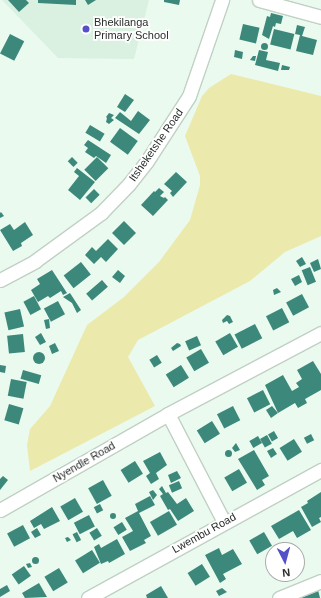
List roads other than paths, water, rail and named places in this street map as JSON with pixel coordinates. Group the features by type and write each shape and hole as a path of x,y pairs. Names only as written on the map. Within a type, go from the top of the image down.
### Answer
{"street":[{"name":"Itsheketshe Road","path":"0,280 35,261 96,217 129,184 147,162 189,96 222,0"},
{"path":"259,0 321,17"},
{"name":"Nyendle Road","path":"0,510 168,414 321,333"},
{"path":"168,414 224,522"},
{"name":"Lwembu Road","path":"88,598 321,470"},
{"path":"279,598 321,581"}],"place":[{"name":"Bhekilanga Primary School","path":"86,29"}]}
